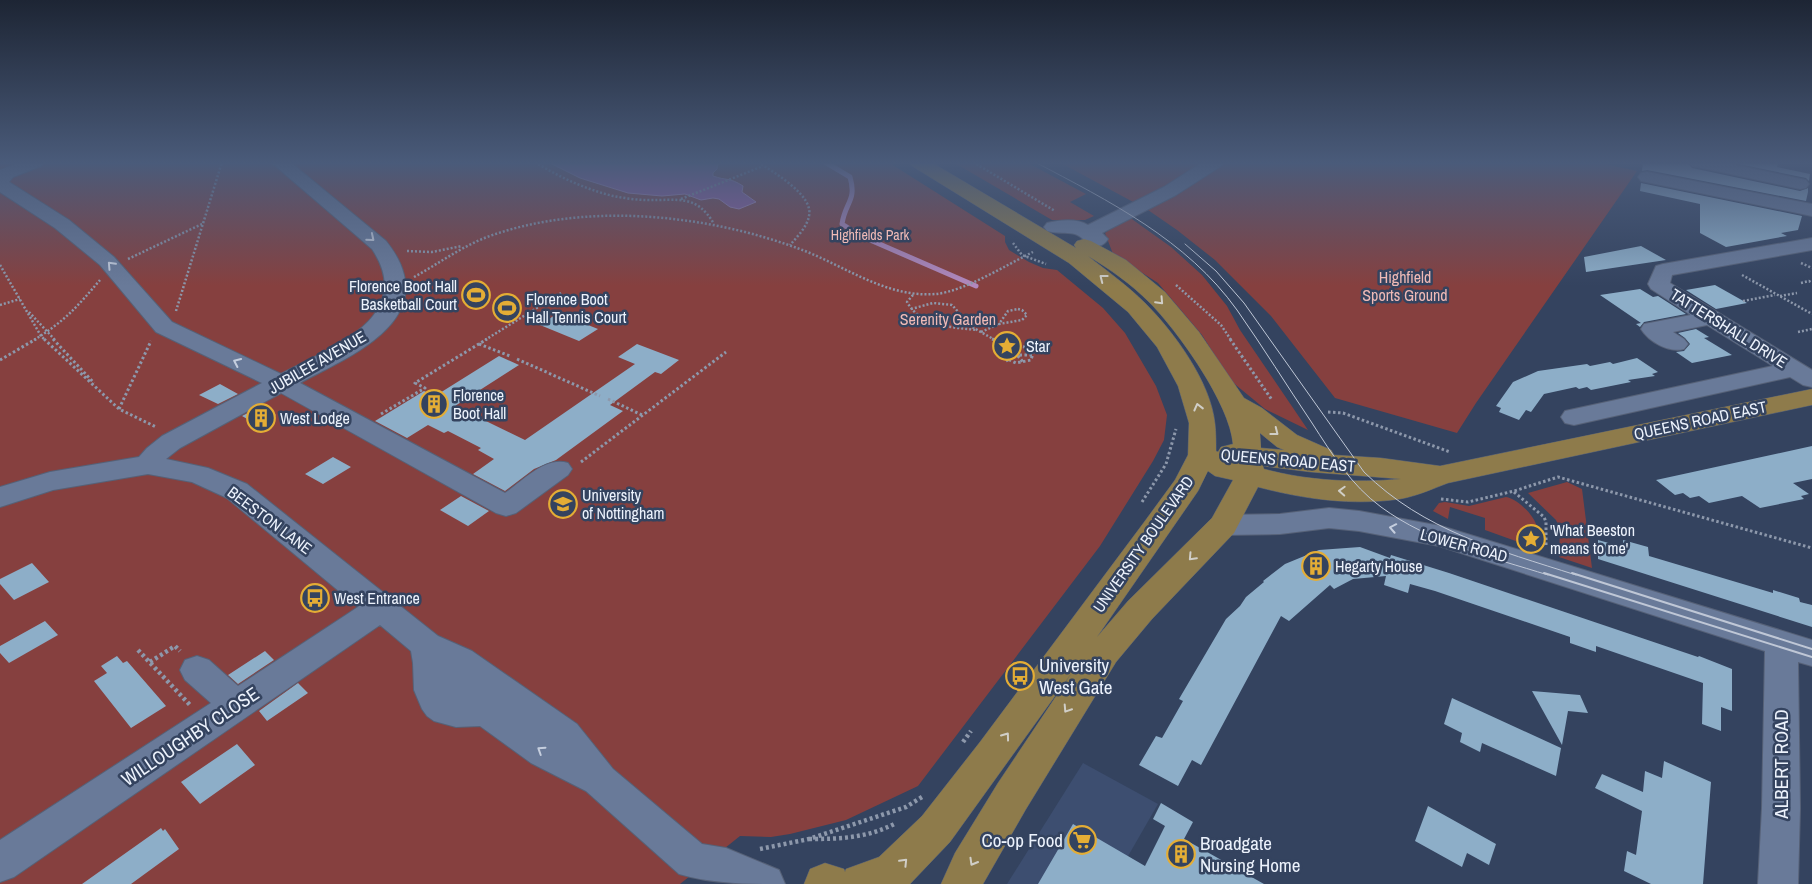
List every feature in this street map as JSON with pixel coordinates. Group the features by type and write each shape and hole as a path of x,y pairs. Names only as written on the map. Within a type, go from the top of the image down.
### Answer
{"main road":[{"name":"UNIVERSITY BOULEVARD","path":"861,884 894,872 936,829 993,754 1188,484 1202,455 1202,423 1191,386 1168,345 1136,307 1076,258 986,203"},
{"path":"1013,203 1054,227 1087,236 1157,297 1191,337 1236,404 1246,431 1249,465"},
{"name":"QUEENS ROAD EAST","path":"1249,465 1287,485 1355,492 1400,489 1443,476 1812,397"},
{"path":"1236,404 1287,442 1345,465"},
{"name":"QUEENS ROAD EAST","path":"1202,455 1225,468 1249,465 1345,465 1382,467 1443,476"},
{"name":"UNIVERSITY BOULEVARD","path":"962,884 1012,796 1104,652 1140,610 1223,525 1249,465"}],"street":[{"path":"30,203 62,224 108,261 164,327 281,383 361,425 506,506 558,470"},
{"name":"JUBILEE AVENUE","path":"148,465 156,454 171,442 355,344 376,328 389,310 396,286 393,266 380,245 330,203"},
{"path":"1087,236 1147,203"},
{"path":"1778,203 1812,210"},
{"name":"TATTERSHALL DRIVE","path":"1803,374 1667,291 1659,284 1663,270 1812,244"},
{"path":"1676,344 1652,329 1711,318"},
{"name":"QUEENS ROAD EAST","path":"1574,417 1803,374"},
{"name":"BEESTON LANE","path":"0,497 50,481 148,465 198,474 237,491 381,608 428,654 444,682 464,701 486,711 544,752 600,781"},
{"name":"LOWER ROAD","path":"1223,525 1280,524 1329,518 1358,521 1441,536 1796,648"},
{"name":"WILLOUGHBY CLOSE","path":"0,863 381,608"},
{"name":"ALBERT ROAD","path":"1778,884 1781,808 1796,648"},
{"name":"BEESTON LANE","path":"428,654 460,661 564,735 600,781 692,873"},
{"path":"197,670 222,715"},
{"path":"692,873 726,867 761,866"}],"path":[{"path":"174,316 209,203"},
{"path":"691,203 704,208 714,225"},
{"path":"790,245 805,225 810,212 806,203"},
{"path":"1043,203 1087,236"},
{"path":"396,286 468,245 489,236 552,220 584,217 623,217 714,225 790,245 891,288 928,296 960,288 1025,256"},
{"path":"380,245 404,251 424,253 468,245"},
{"path":"0,264 41,336 119,409 160,429"},
{"path":"1742,275 1812,314"},
{"path":"1801,283 1809,281 1812,283"},
{"path":"361,425 425,388 415,383 561,293"},
{"path":"1743,301 1797,293"},
{"path":"913,294 908,302 914,314 924,320 962,329 980,331 999,324 1022,320 1027,315 1022,310 1010,309 1005,312 999,324"},
{"path":"0,305 20,299"},
{"path":"911,309 933,303 952,305 969,324 980,331 1003,344 1020,346 1030,350 1033,355"},
{"path":"25,307 112,402"},
{"path":"1207,311 1221,325 1274,404"},
{"path":"962,329 968,328 969,324"},
{"path":"1798,332 1812,329"},
{"path":"0,360 41,336"},
{"path":"119,409 154,336"},
{"path":"479,344 510,356"},
{"path":"1003,344 1005,350 1017,355 1033,355"},
{"path":"1015,346 1002,353 1006,360 1014,363 1024,363 1031,360 1033,355"},
{"path":"1006,360 1017,355 1020,346"},
{"path":"558,470 566,473 726,352"},
{"path":"1017,355 1024,363"},
{"path":"517,359 600,396"},
{"path":"608,399 642,415"},
{"path":"1328,412 1343,413 1443,476 1443,498 1468,502 1514,491 1558,477 1812,548"},
{"path":"1140,506 1166,464 1178,424"},
{"path":"1514,491 1544,517 1546,522 1546,548"},
{"path":"138,650 222,715"},
{"path":"957,749 975,727"},
{"path":"761,866 809,840 906,807 931,791 919,806"},
{"path":"809,840 853,839 870,836 905,817"}],"shaded area":[{"path":"725,203 753,203 739,209 730,207"},
{"path":"1083,763 1158,804 1112,884 1007,884"}],"green space":[{"name":"University of Nottingham","path":"0,203 953,203 1005,236 1005,242 1009,250 1043,268 1057,270 1103,308 1125,333 1156,386 1167,415 1164,440 1100,546 918,786 846,820 771,837 740,836 680,884 0,884"},
{"path":"1023,203 1072,203 1094,216 1085,220 1052,220"},
{"name":"Highfield Sports Ground","path":"1135,203 1615,203 1457,433 1335,398 1271,316 1215,260 1148,210"},
{"path":"1129,217 1171,247 1202,275 1227,306 1240,330 1308,430 1265,409 1231,381 1202,335 1158,283 1113,254 1105,233"},
{"path":"1567,482 1582,489 1592,568 1559,557 1560,529 1556,520 1528,493"},
{"path":"1506,497 1524,507 1536,524 1536,537 1526,534 1524,544 1485,530 1485,518 1450,507 1448,519 1433,511 1439,503 1445,502 1469,506"}],"building":[{"path":"1697,203 1740,203 1802,216 1798,230 1781,233 1787,236 1726,247 1700,233 1700,204"},
{"path":"1641,246 1666,260 1586,272 1584,257"},
{"path":"1715,285 1747,303 1716,309 1686,290"},
{"path":"1640,289 1653,297 1658,296 1686,314 1644,322 1640,327 1636,324 1641,323 1600,295"},
{"path":"558,313 598,329 579,341 540,325"},
{"path":"1696,329 1709,337 1704,338 1732,355 1692,363 1676,352 1684,351 1690,344 1678,333"},
{"name":"Florence Boot Hall","path":"637,344 679,360 661,374 655,372 610,405 623,411 556,460 534,469 505,491 473,474 494,459 478,450 481,448 448,431 444,433 428,425 407,438 375,421 424,391 435,396 499,356 519,365 455,406 525,440 635,364 618,357"},
{"path":"1637,358 1658,372 1652,374 1655,376 1628,380 1631,382 1591,390 1587,387 1579,389 1576,387 1544,394 1531,412 1526,410 1519,420 1499,412 1501,408 1496,406 1513,382 1538,371 1587,364 1590,366 1610,362 1613,364"},
{"path":"220,384 238,394 218,404 199,395"},
{"path":"261,406 276,415 258,425 242,416"},
{"path":"1812,446 1812,479 1793,483 1809,494 1801,496 1804,499 1760,508 1742,496 1709,503 1699,496 1690,498 1683,493 1675,495 1656,480"},
{"path":"333,457 351,467 323,484 305,474"},
{"path":"461,496 489,511 468,526 440,510"},
{"path":"1598,540 1623,547 1623,540 1648,547 1649,556 1773,593 1773,590 1799,598 1800,602 1812,605 1812,627 1598,559"},
{"path":"1360,547 1390,558 1391,555 1449,573 1699,656 1732,669 1732,711 1721,707 1721,731 1702,724 1703,683 1596,646 1596,652 1570,643 1570,637 1435,591 1410,584 1408,593 1384,585 1386,576 1353,579 1334,589 1330,585 1289,621 1281,616 1201,765 1192,760 1178,786 1139,765 1156,736 1162,738 1183,701 1179,699 1226,619 1240,606 1246,597 1285,564 1319,550"},
{"path":"32,563 49,582 14,600 0,584 0,579"},
{"path":"45,621 58,635 9,663 0,653 0,646"},
{"path":"265,651 274,660 238,684 228,675"},
{"path":"117,656 123,663 127,661 166,706 131,728 94,681 107,673 101,666"},
{"path":"298,683 308,693 267,721 259,711"},
{"path":"1532,691 1580,695 1588,713 1568,711 1562,745"},
{"path":"1452,698 1561,748 1556,776 1482,743 1480,752 1460,742 1462,733 1444,724"},
{"path":"237,744 255,765 200,804 181,782"},
{"path":"1664,761 1711,782 1703,884 1651,884 1624,871 1627,851 1636,855 1642,811 1595,788 1602,774 1643,792 1645,771 1662,778"},
{"path":"1161,803 1193,822 1184,839 1264,884 1038,884 1073,824 1145,866 1165,826 1153,819"},
{"path":"1428,806 1496,844 1489,865 1467,853 1462,867 1415,841"},
{"path":"161,828 163,831 165,829 179,849 131,884 82,884"}],"waterway":[{"path":"849,203 842,224 861,236 976,286"}],"tram line":[{"path":"1110,203 1145,224 1171,243 1217,285 1247,324 1335,457 1351,479 1370,498 1400,520 1440,540 1548,575"},
{"path":"1185,244 1216,271 1244,303 1364,472 1387,492 1411,509 1463,536 1518,557 1576,575"},
{"path":"1544,573 1812,657"},
{"path":"1572,573 1812,649"}],"place":[{"name":"Florence Boot Hall Basketball Court","path":"476,295"},
{"name":"Florence Boot Hall Tennis Court","path":"507,308"},
{"name":"Star","path":"1007,346"},
{"name":"Florence Boot Hall","path":"434,404"},
{"name":"West Lodge","path":"261,418"},
{"name":"University of Nottingham","path":"563,504"},
{"name":"'What Beeston means to me'","path":"1531,539"},
{"name":"Hegarty House","path":"1316,566"},
{"name":"West Entrance","path":"315,598"},
{"name":"University West Gate","path":"1020,676"},
{"name":"Co-op Food","path":"1082,840"},
{"name":"Broadgate Nursing Home","path":"1181,854"}],"park label":[{"name":"Highfields Park","path":"870,235"},
{"name":"Serenity Garden","path":"948,319"}]}
